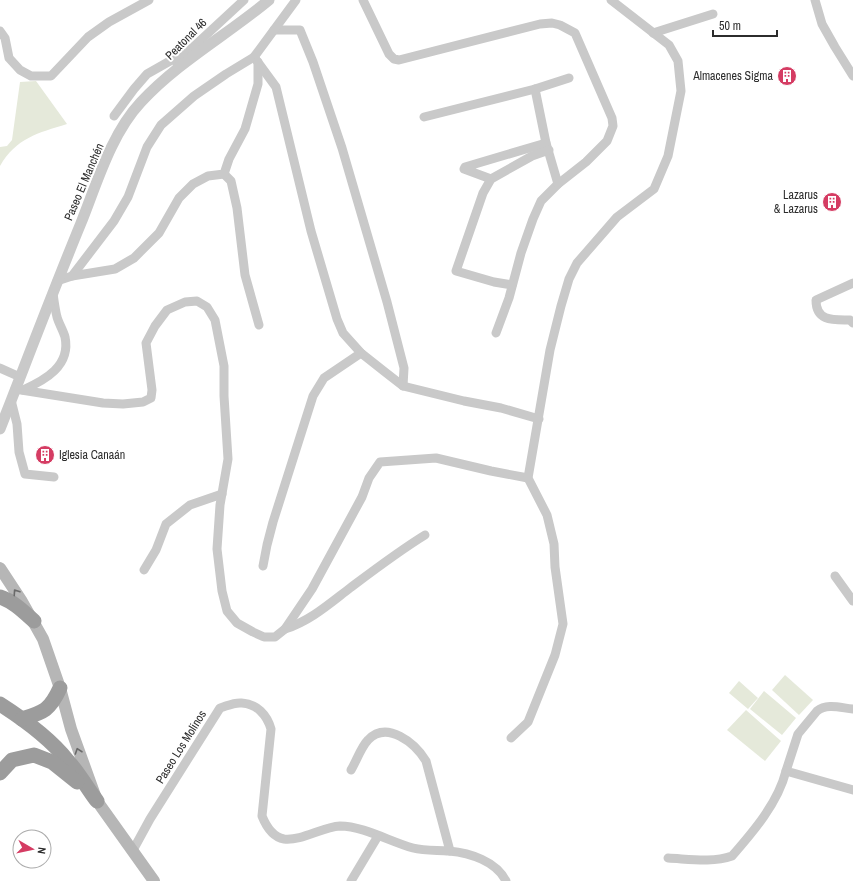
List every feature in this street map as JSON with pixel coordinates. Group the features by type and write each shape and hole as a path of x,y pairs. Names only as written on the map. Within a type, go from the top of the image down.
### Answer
{"highway":[{"path":"2,598 34,621"},
{"path":"22,718 44,711 53,702 60,688"},
{"path":"0,704 22,718 44,736 68,760 97,801"},
{"path":"0,773 12,760 34,756 52,762 97,801"}],"main road":[{"path":"0,568 34,621 45,644 60,688 71,729 97,801 154,881"}],"street":[{"path":"0,31 5,38 9,58 20,70 31,76 51,76 94,34 109,22 149,0"},
{"name":"Peatonal 46","path":"163,80 191,49 244,0"},
{"name":"Paseo El Manchén","path":"0,429 17,393 20,377 57,281 120,130 140,102 163,80 268,0"},
{"path":"72,276 114,221 128,197 147,147 161,126 194,96 226,74 256,60 274,30 296,0"},
{"path":"363,0 389,54 394,59 399,60 540,24 552,23 560,25 576,33 612,118 613,126 607,141 586,162 558,184 541,201 521,253 509,298 496,334"},
{"path":"511,738 528,722 555,655 563,624 555,567 554,544 547,515 528,478 550,350 561,306 569,278 577,263 617,217 654,189 668,156 682,91 678,61 669,45 611,0"},
{"path":"815,0 822,24 853,76"},
{"path":"653,33 713,14"},
{"path":"274,30 300,30 313,62 342,148 387,302 404,368 403,386"},
{"path":"114,116 147,74 191,49"},
{"path":"224,174 229,160 245,129 258,84 256,60"},
{"path":"256,60 276,87 312,231 337,319 343,333 362,353 403,386 464,401 501,408 539,419"},
{"path":"424,118 535,89 569,78"},
{"path":"535,89 558,184"},
{"path":"512,285 494,282 456,271 483,193 491,179 504,170 548,146"},
{"path":"491,179 464,169 465,167 548,146"},
{"path":"57,281 72,276 115,269 134,258 159,233 179,198 193,184 208,176 224,174"},
{"path":"224,174 231,181 237,208 245,275 259,325"},
{"path":"853,283 816,300 818,312 828,320 850,320 853,323"},
{"path":"17,393 43,381 58,368 66,354 65,339 54,305 53,292"},
{"path":"17,393 103,403 123,404 143,402 151,398 152,390 146,343 155,326 167,310 185,302 197,301 207,307 215,320 224,366 224,396 228,459 222,494 218,549 219,575 227,611 237,623 264,637 275,637 285,629 312,589 362,497 369,478 380,462 436,458 528,478"},
{"path":"263,566 267,544 298,440 313,396 324,378 362,353"},
{"path":"0,368 20,377"},
{"path":"17,393 19,452 25,474 54,477"},
{"path":"144,570 156,550 166,524 190,505 222,494"},
{"path":"285,629 298,625 325,608 402,549 425,535"},
{"path":"835,576 853,601"},
{"name":"Paseo Los Molinos","path":"132,852 150,819 220,708 232,704 242,703 253,706 263,713 269,720 271,729 262,816 265,825 274,834 284,839 298,837 326,828 340,826 356,828 414,848 468,854 489,863 504,877 506,881"},
{"path":"668,858 713,860 732,856 773,803 784,782 798,734 820,708 828,706 853,709"},
{"path":"351,770 367,741 376,734 385,732 398,735 411,743 420,751 426,761 450,851"},
{"path":"786,771 853,790"},
{"path":"351,881 378,836"}],"shaded area":[{"path":"36,81 67,124 37,134 21,143 13,149 0,166 0,147 7,146 12,140 20,82"},
{"path":"785,675 813,700 799,715 772,690"},
{"path":"739,681 758,698 748,709 729,693"},
{"path":"764,691 796,718 782,735 750,709"},
{"path":"746,710 781,741 765,761 727,730"}],"place":[{"name":"Almacenes Sigma","path":"787,76"},
{"name":"Lazarus & Lazarus","path":"832,202"},
{"name":"Iglesia Canaán","path":"45,455"}]}
